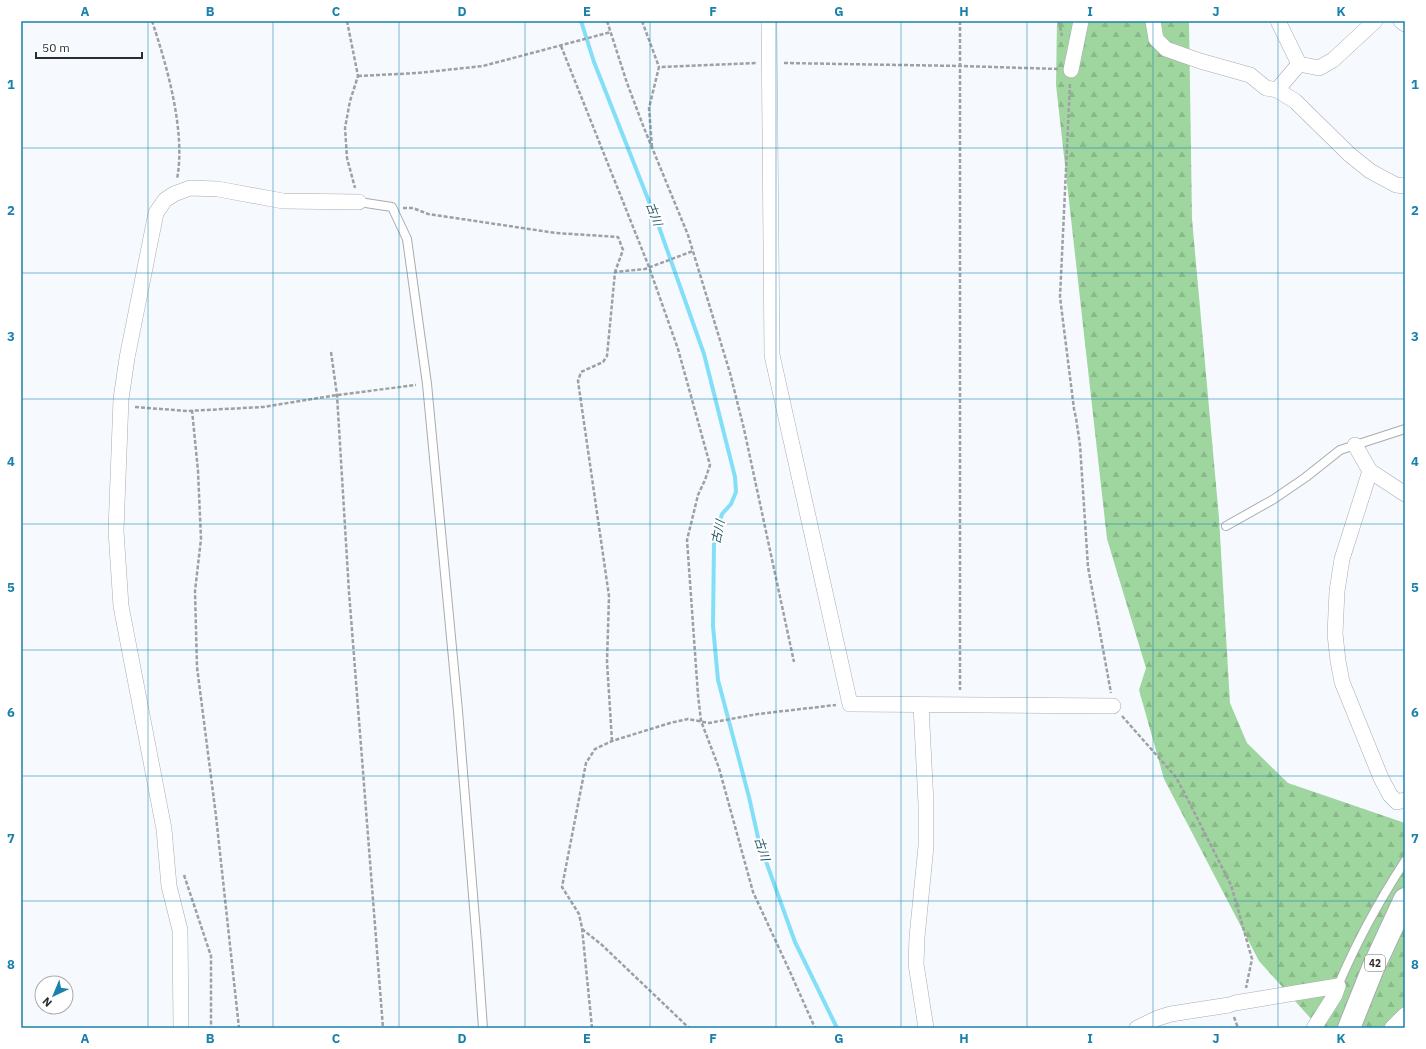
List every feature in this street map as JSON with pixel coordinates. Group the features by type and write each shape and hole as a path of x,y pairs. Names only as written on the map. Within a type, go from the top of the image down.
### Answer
{"main road":[{"name":"42","path":"1349,1028 1376,961 1405,900"}],"street":[{"path":"769,21 772,355 850,704 1113,706"},
{"path":"1071,70 1081,21"},
{"path":"1278,21 1299,64"},
{"path":"1299,64 1319,68 1333,60 1375,21"},
{"path":"1401,21 1405,24"},
{"path":"1154,22 1156,39 1166,49 1200,62 1250,75 1266,88 1277,90 1295,102 1349,154 1370,171 1396,185 1405,186"},
{"path":"1277,90 1299,64"},
{"path":"182,1028 180,930 169,886 164,829 121,606 116,531 120,399 156,213 165,200 174,194 190,188 218,189 283,201 359,202"},
{"path":"1355,445 1370,471 1405,494"},
{"path":"1370,471 1342,559 1337,591 1335,634 1342,682 1381,778 1390,795 1398,802 1405,800"},
{"path":"921,705 926,804 926,846 917,937 916,964 926,1028"},
{"path":"1137,1028 1158,1018 1171,1014 1338,986"},
{"path":"1314,1028 1335,994 1338,986"},
{"path":"1392,1028 1405,1015"}],"lane":[{"path":"359,202 392,207 407,239 427,384 459,727 477,936 483,1028"},
{"path":"1226,526 1274,499 1306,477 1340,450 1405,429"},
{"path":"1338,986 1348,962 1389,886 1405,862"}],"path":[{"path":"152,21 162,50 178,123 178,170 174,194"},
{"path":"347,21 358,76 350,102 345,128 347,158 359,202"},
{"path":"608,21 627,83 652,150 688,235 730,373 744,429 794,662"},
{"path":"642,21 659,67 649,108 652,150"},
{"path":"960,21 960,705"},
{"path":"358,76 418,74 482,66 611,32"},
{"path":"561,46 650,267 678,349 710,465 706,480 698,495 687,540 701,722 719,768 753,892 815,1028"},
{"path":"659,67 769,63 960,66 1071,70 1060,297 1080,445 1088,567 1113,706 1175,776 1232,885 1252,959 1247,988 1236,1003"},
{"path":"392,207 413,208 428,214 556,233 618,237 623,250 615,272 607,356 603,362 580,372 578,381 609,596 607,662 612,741"},
{"path":"615,272 645,269 693,251"},
{"path":"331,352 337,395 349,592 383,1028"},
{"path":"120,399 131,407 192,410 263,406 427,384"},
{"path":"192,410 198,471 201,539 195,591 197,667 216,816 239,1028"},
{"path":"592,1028 582,928 579,914 562,887 586,763 595,749 612,741 688,719 709,723 758,714 850,704"},
{"path":"182,871 211,956 211,1028"},
{"path":"582,928 602,945 689,1028"}],"green space":[{"path":"1057,21 1189,21 1192,219 1219,518 1230,703 1247,743 1288,783 1405,823 1405,1028 1307,1028 1313,1021 1259,961 1164,779 1139,690 1146,668 1107,539 1056,85"}],"waterway":[{"name":"古川","path":"581,21 594,62 659,227 704,354 735,477 736,492 731,504 722,514 714,543 713,626 718,680 749,797 759,842 795,942 837,1028"}]}
